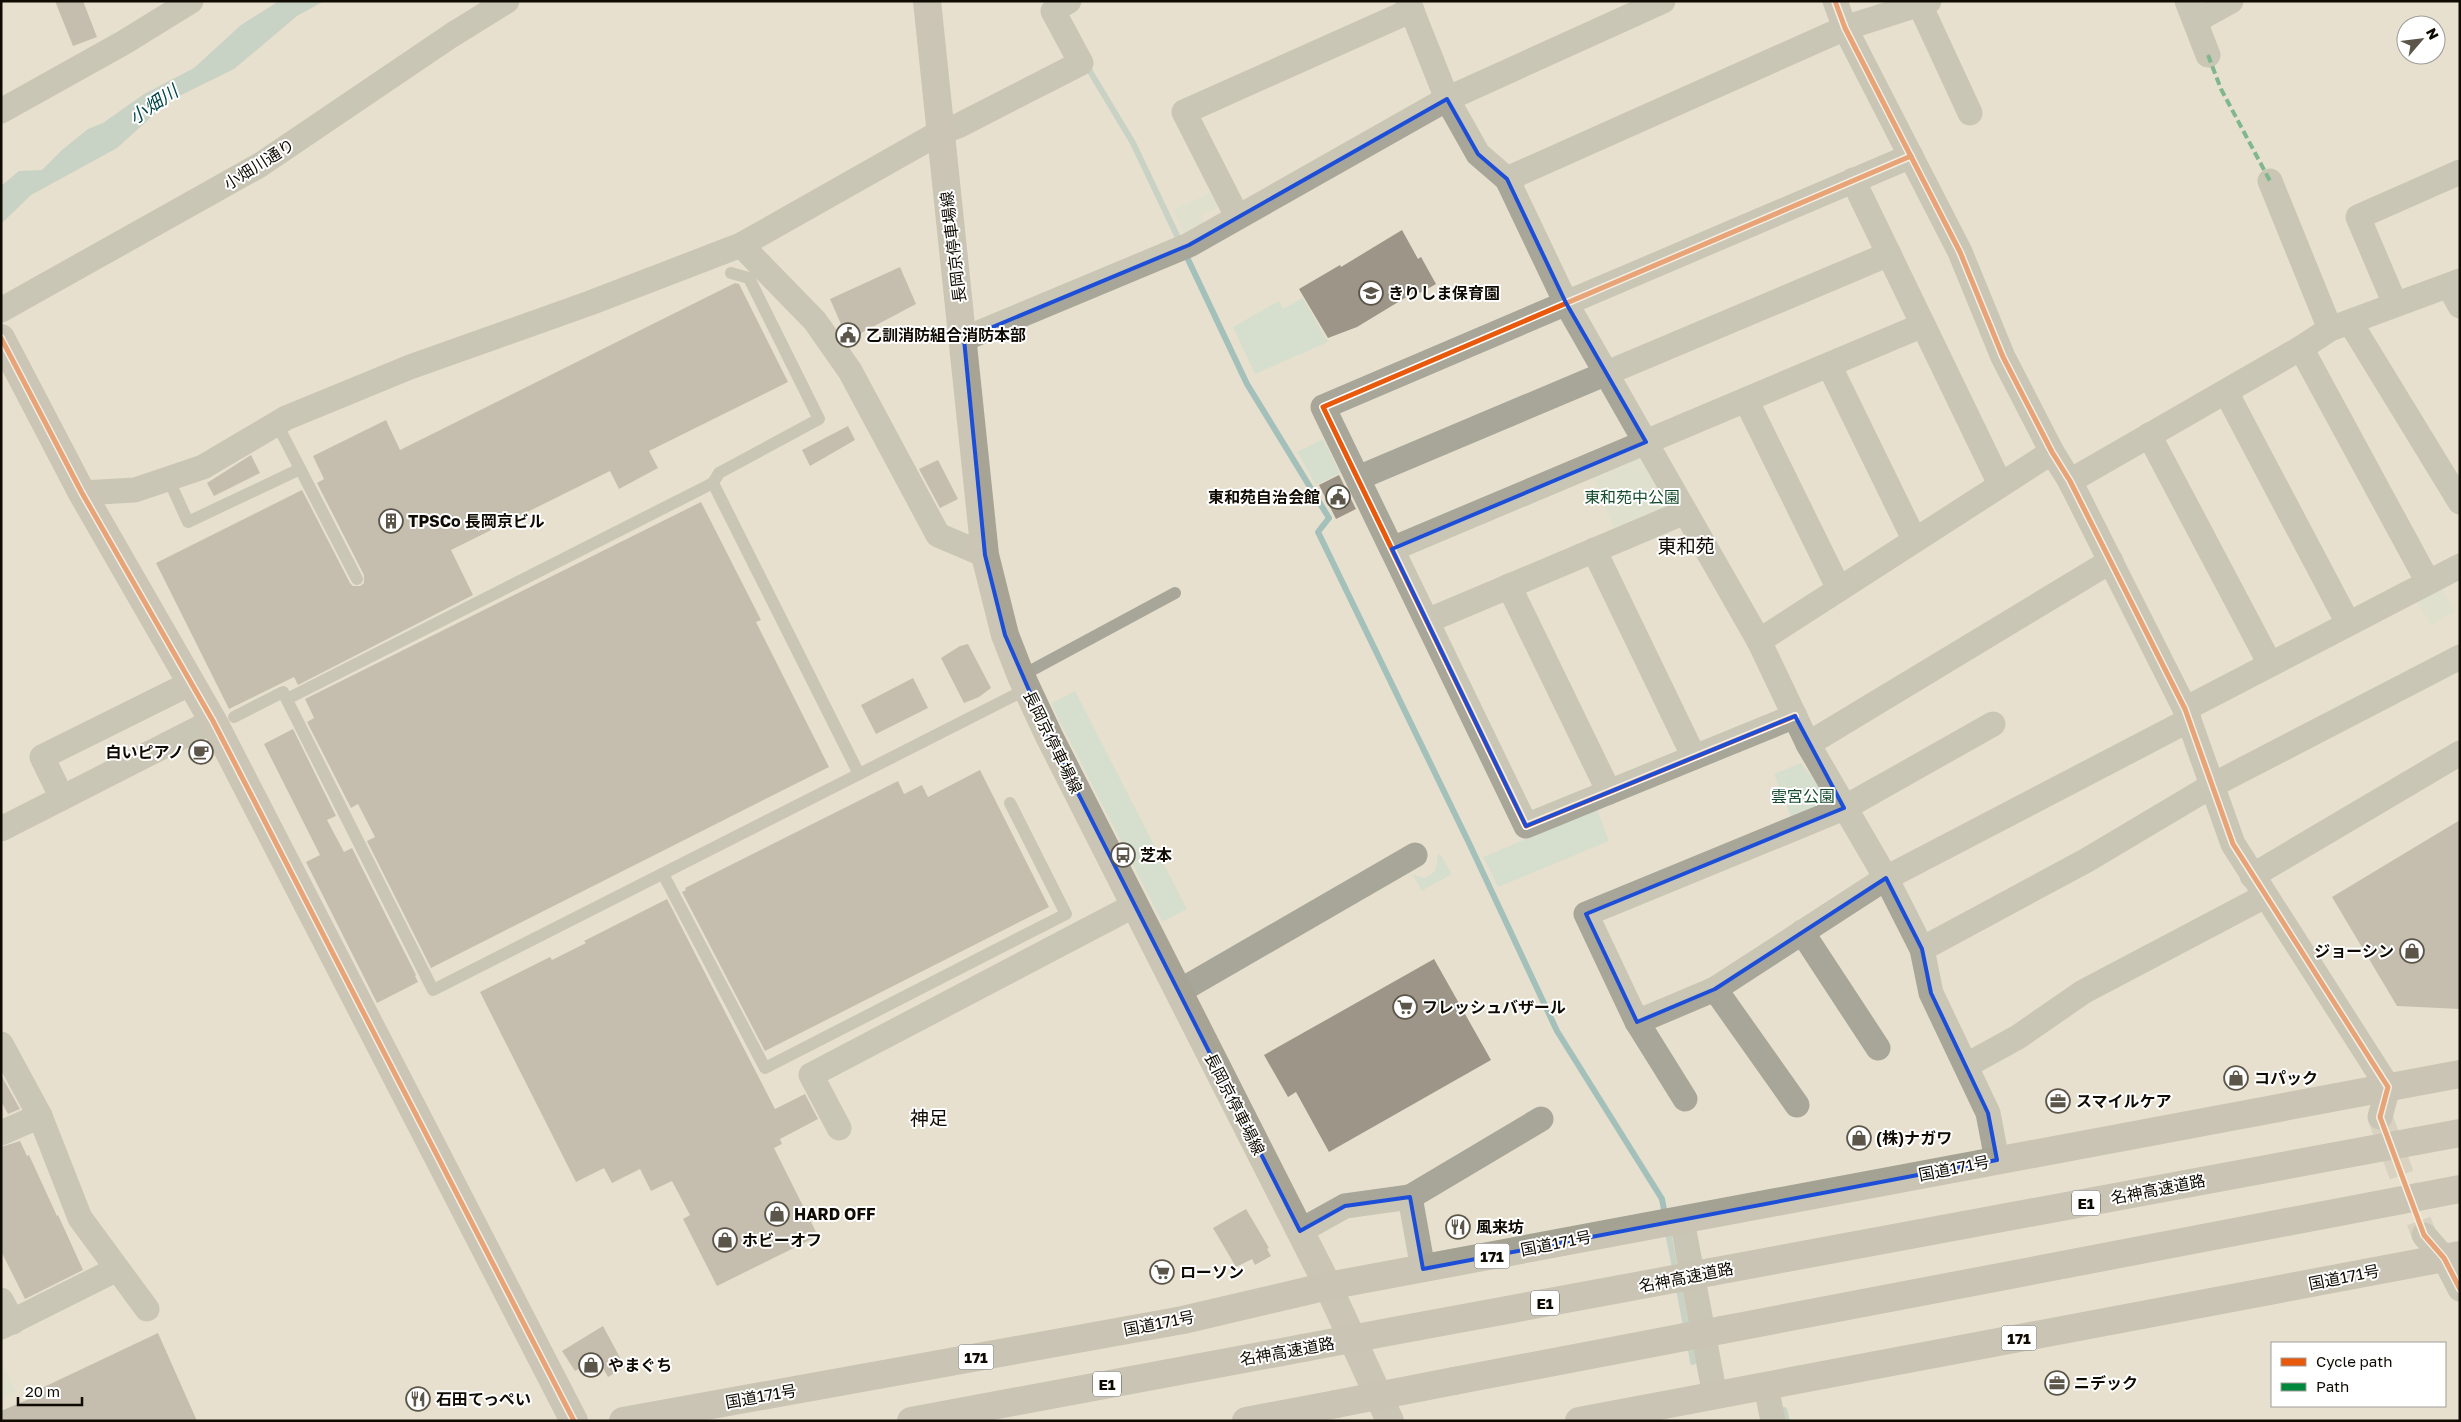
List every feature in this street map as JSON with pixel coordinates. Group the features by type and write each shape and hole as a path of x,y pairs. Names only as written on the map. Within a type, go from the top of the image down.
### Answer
{"highway":[{"name":"国道171号","path":"623,1421 1183,1320 1328,1286 2460,1074"},
{"name":"名神高速道路","path":"912,1421 2460,1133"},
{"path":"1246,1421 2460,1189"},
{"name":"国道171号","path":"1579,1421 2452,1257"}],"main road":[{"name":"長岡京停車場線","path":"926,1 939,133 964,339 985,555 1005,635 1024,683 1178,992 1328,1286 1390,1421"},
{"path":"1,338 82,493 191,683 224,719 574,1421"}],"street":[{"path":"1,111 191,1"},
{"name":"小畑川通り","path":"1,310 260,165 452,35 507,1"},
{"path":"82,493 135,490 204,467 277,424 410,366 590,303 741,245 939,133 958,126 1081,63 1053,11 1069,1"},
{"path":"964,339 1183,248 1447,99 1663,1"},
{"path":"1835,1 1845,28 1960,252 2003,357 2052,452 2070,481 2187,714 2233,844 2258,886 2388,1087 2380,1118"},
{"path":"2208,55 2191,11 2231,1"},
{"path":"1507,179 1845,28 1925,3 1970,113"},
{"path":"1237,216 1184,112 1410,6 1447,99 1478,154 1507,179 1566,303 1759,641 1808,744 1886,878 1922,949 1931,993 1967,1065 1988,1113 1997,1160"},
{"path":"1795,716 1526,826 1323,407 1911,156"},
{"path":"2396,304 2358,217 2460,172"},
{"path":"1854,180 2000,484"},
{"path":"2270,181 2340,326 2460,502"},
{"path":"741,245 815,321 850,371 938,535 985,555"},
{"path":"1358,478 1889,254"},
{"path":"2070,481 2340,326 2396,304 2456,291"},
{"path":"1392,549 1923,325"},
{"path":"2301,348 2428,582"},
{"path":"1829,365 1914,539"},
{"path":"2226,392 2348,623"},
{"path":"1746,400 1839,588"},
{"path":"2150,435 2270,664"},
{"path":"1759,641 1914,539 2052,452"},
{"path":"1427,621 1685,512"},
{"path":"1594,550 1694,757"},
{"path":"1808,744 2111,562"},
{"path":"1637,1022 1715,989 1886,878 2187,714 2270,664 2460,566"},
{"path":"1509,586 1608,792"},
{"path":"1922,949 2087,860 2213,785 2460,657"},
{"path":"62,798 42,757 191,683"},
{"path":"1,829 224,719"},
{"path":"1685,1099 1637,1022 1586,914 1844,808 1993,724"},
{"path":"1967,1065 2018,1037 2083,992 2258,886 2460,753"},
{"path":"1178,992 1415,855"},
{"path":"838,1128 811,1075 1135,905"},
{"path":"1802,932 1878,1048"},
{"path":"1715,989 1797,1105"},
{"path":"1,1044 40,1116 80,1218 147,1309"},
{"path":"1,1133 40,1116"},
{"path":"1300,1231 1345,1206 1410,1197 1541,1119"},
{"path":"1410,1197 1423,1268"},
{"path":"1672,1222 1715,1396"},
{"path":"2424,1235 2452,1257 2460,1289"},
{"path":"1,1300 7,1324 117,1269"},
{"path":"1766,1386 1773,1421"}],"lane":[{"path":"287,699 713,483 718,473 819,419 749,278 731,273"},
{"path":"277,424 357,579"},
{"path":"168,478 188,522 300,469"},
{"path":"713,483 859,774"},
{"path":"224,719 283,692 433,990 859,774 1024,683 1175,593"},
{"path":"663,874 765,1068 1066,914 1010,803"}],"highlighted area":[{"path":"1447,99 1478,154 1507,179 1566,303 1646,442 1392,549 1526,826 1795,716 1844,808 1586,914 1637,1022 1715,989 1886,878 1922,949 1931,993 1988,1113 1997,1160 1423,1269 1410,1197 1345,1206 1300,1231 1049,736 1005,635 985,555 964,339 1189,245"}],"green space":[{"path":"1214,191 1221,206 1201,215 1205,225 1185,235 1173,210"},
{"path":"1303,298 1328,342 1255,374 1233,327 1279,301 1283,309"},
{"path":"1323,439 1340,473 1316,485 1297,452"},
{"name":"東和苑中公園","path":"1634,457 1645,460 1669,504 1665,514 1617,535 1592,476"},
{"path":"2440,584 2455,612 2430,625 2415,597"},
{"path":"1075,691 1187,909 1162,922 1056,714 1052,703"},
{"name":"雲宮公園","path":"1801,763 1829,799 1828,808 1793,822 1774,774"},
{"path":"1597,809 1609,841 1498,887 1483,857"},
{"path":"1440,854 1452,874 1422,891 1412,874 1424,878 1431,874 1437,864 1437,856"},
{"path":"1,1360 17,1392 1,1400"}],"water":[{"name":"小畑川","path":"279,1 324,1 297,16 234,69 169,101 117,148 31,195 1,224 1,186 19,171 42,170 62,150 88,129 103,123 144,94 194,68 241,25"}],"building":[{"path":"55,1 83,1 97,37 73,46"},
{"path":"1402,230 1418,259 1421,257 1436,284 1420,293 1418,290 1357,327 1328,338 1299,289 1340,265 1341,267"},
{"path":"900,267 916,304 848,340 830,299"},
{"path":"735,283 739,284 788,382 649,451 658,468 619,489 610,471 451,550 473,595 298,685 294,677 229,709 156,563 302,490 350,583 353,586 360,586 364,583 364,575 317,483 324,479 313,456 386,420 400,450"},
{"path":"848,426 855,440 810,466 802,450"},
{"path":"251,455 260,473 214,496 207,483"},
{"path":"938,460 958,499 940,508 919,469"},
{"name":"東和苑自治会館","path":"1339,475 1356,509 1336,519 1319,485"},
{"path":"701,502 761,620 756,622 829,767 431,968 367,841 375,837 358,804 351,808 307,722 314,718 305,699"},
{"path":"968,644 991,688 979,697 964,703 941,658 960,646"},
{"path":"913,678 928,708 876,734 861,705"},
{"path":"293,729 336,816 327,820 344,852 352,848 416,975 418,982 377,1003 306,862 320,855 264,744"},
{"path":"980,770 1049,907 765,1051 682,892 686,890 685,888 898,781 904,794 922,785 928,797"},
{"name":"ジョーシン","path":"2460,820 2460,1009 2397,1006 2332,897"},
{"path":"667,899 775,1109 805,1094 818,1119 780,1139 782,1144 774,1148 818,1236 717,1286 683,1219 690,1215 672,1181 651,1191 640,1169 612,1183 604,1168 576,1182 480,992 550,957 552,960 586,943 584,941"},
{"name":"フレッシュバザール","path":"1434,959 1491,1060 1329,1152 1296,1092 1288,1097 1264,1055"},
{"path":"1,1075 20,1109 8,1114 1,1101"},
{"path":"20,1141 27,1156 29,1155 83,1270 25,1299 1,1251 1,1147"},
{"path":"1246,1209 1269,1248 1267,1249 1271,1256 1255,1265 1252,1259 1236,1267 1213,1228"},
{"path":"603,1326 625,1367 608,1377 597,1357 575,1371 562,1351"},
{"path":"158,1333 197,1421 1,1421 1,1411 29,1399 27,1395"}],"waterway":[{"path":"1088,68 1133,143 1181,244"},
{"path":"1185,253 1247,384 1329,518 1318,532 1469,843 1557,1031 1662,1199 1665,1215"},
{"path":"1667,1228 1676,1272"},
{"path":"1678,1284 1687,1331"},
{"path":"1690,1343 1693,1362"},
{"path":"1784,1410 1787,1421"}],"tunnel":[{"path":"2380,1117 2424,1235"}],"marked path":[{"path":"2208,55 2221,89 2270,181"}],"cycle path":[{"path":"1835,1 1845,28 1960,252 2003,357 2052,452 2070,481 2185,709 2233,844 2388,1087 2380,1117 2424,1235 2444,1258 2460,1289"},
{"path":"1795,716 1526,826 1323,407 1911,156"},
{"path":"1,338 82,493 213,721 574,1421"}],"place":[{"name":"きりしま保育園","path":"1371,293"},
{"name":"乙訓消防組合消防本部","path":"848,335"},
{"name":"東和苑自治会館","path":"1338,497"},
{"name":"TPSCo 長岡京ビル","path":"391,521"},
{"name":"白いピアノ","path":"201,752"},
{"name":"芝本","path":"1123,855"},
{"name":"ジョーシン","path":"2412,951"},
{"name":"フレッシュバザール","path":"1405,1007"},
{"name":"コパック","path":"2236,1078"},
{"name":"スマイルケア","path":"2058,1101"},
{"name":"(株)ナガワ","path":"1859,1138"},
{"name":"HARD OFF","path":"777,1214"},
{"name":"風来坊","path":"1458,1227"},
{"name":"ホビーオフ","path":"725,1240"},
{"name":"ローソン","path":"1162,1272"},
{"name":"やまぐち","path":"591,1365"},
{"name":"ニデック","path":"2057,1383"},
{"name":"石田てっぺい","path":"418,1399"}],"district":[{"name":"東和苑","path":"1686,545"},
{"name":"神足","path":"929,1117"}]}
